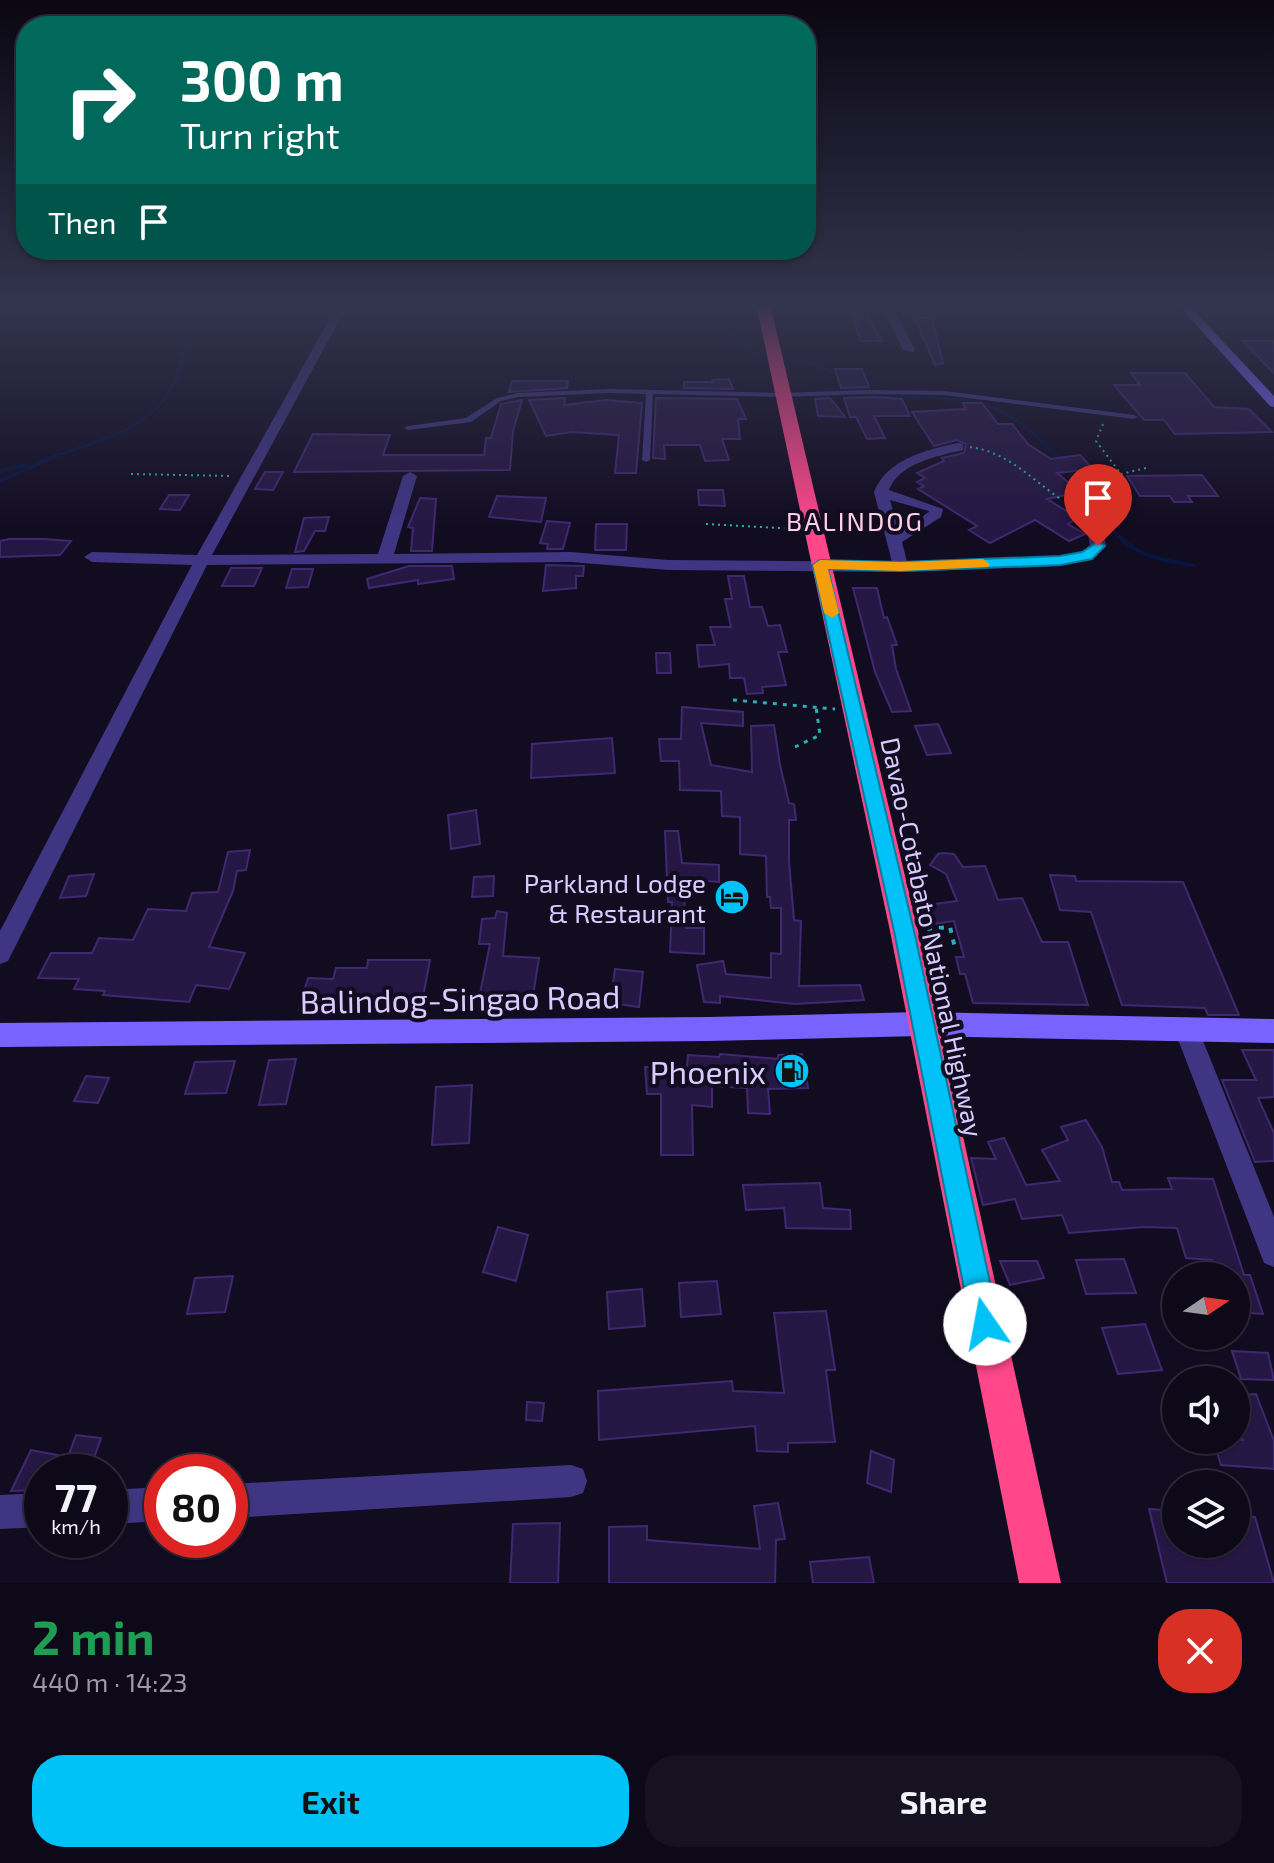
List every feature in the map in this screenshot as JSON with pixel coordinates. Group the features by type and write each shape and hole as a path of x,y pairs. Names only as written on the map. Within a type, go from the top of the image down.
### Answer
{"highway":[{"name":"Davao-Cotabato National Highway","path":"779,378 904,931 1040,1583"}],"street":[{"path":"0,954 202,560 303,378"},
{"path":"1251,378 1274,403"},
{"path":"901,567 881,492 884,481 922,456 958,447"},
{"path":"385,557 410,476"},
{"path":"881,492 929,505 937,511 930,520 894,541"},
{"path":"92,557 202,560 571,557 668,565 901,567 1060,561 1087,556 1096,551 1097,535 1079,502"},
{"name":"Balindog-Singao Road","path":"0,1035 693,1030 921,1024 1274,1031"},
{"path":"1186,1029 1274,1253"},
{"path":"248,1500 571,1481"},
{"path":"0,1512 24,1511"}],"lane":[{"path":"646,460 650,391"},
{"path":"408,428 468,420 499,399 518,395 650,391 783,395 944,393 1134,417"}],"path":[{"path":"1106,415 1096,441 1121,474"},
{"path":"958,447 997,452 1025,469 1058,497 1079,502 1093,496 1121,474 1146,468"},
{"path":"131,474 249,476"},
{"path":"706,524 757,529 813,529"},
{"path":"733,700 855,711"},
{"path":"795,747 820,735 816,707"},
{"path":"904,931 950,927 955,948"}],"building":[{"path":"838,378 865,378 869,387 841,388"},
{"path":"1135,378 1189,378 1214,407 1249,409 1272,432 1175,434 1164,420 1144,420 1114,385 1140,385"},
{"path":"729,379 733,389 684,388 684,382"},
{"path":"512,381 568,381 567,388 509,392"},
{"path":"565,398 564,405 606,400 642,403 636,473 615,473 619,435 572,432 546,436 529,400"},
{"path":"656,398 737,399 746,419 738,419 740,439 722,439 729,460 705,461 700,445 664,445 665,459 653,458"},
{"path":"830,398 845,417 818,416 815,399"},
{"path":"844,398 902,399 910,416 874,416 885,438 867,439 856,417 850,417"},
{"path":"522,400 513,431 510,470 294,472 313,434 390,435 383,455 484,455 486,438 491,438 501,404"},
{"path":"963,403 982,403 998,424 1012,424 1028,444 1051,459 1080,455 1093,469 1057,473 1080,492 1047,499 1078,518 1068,524 1085,534 1069,541 1035,520 990,543 969,530 977,526 918,489 924,486 917,482 925,478 917,473 944,461 942,458 964,453 966,444 957,440 934,446 912,412 966,409"},
{"path":"265,472 283,472 273,490 255,489"},
{"path":"1202,475 1218,496 1188,496 1192,502 1174,502 1170,496 1140,496 1127,476"},
{"path":"698,490 723,490 725,506 699,505"},
{"path":"169,495 189,495 180,510 160,509"},
{"path":"497,496 546,498 541,522 489,517"},
{"path":"420,498 436,499 432,551 411,551 413,528 408,527"},
{"path":"329,517 325,531 315,531 304,551 295,552 304,518"},
{"path":"547,521 570,523 563,549 547,549 548,544 540,543"},
{"path":"596,524 627,524 626,550 595,550"},
{"path":"0,541 71,541 60,555 0,557"},
{"path":"546,565 584,566 583,576 576,576 576,588 543,591"},
{"path":"409,566 452,566 454,579 418,584 418,580 369,588 367,579"},
{"path":"231,568 262,568 254,586 222,586"},
{"path":"292,569 313,569 308,587 286,588"},
{"path":"728,576 744,576 750,607 762,607 768,626 780,625 787,652 778,652 786,685 762,687 763,693 747,694 744,678 730,678 729,664 699,667 697,645 715,645 710,627 731,627 725,599 732,599"},
{"path":"853,588 877,588 884,618 887,617 897,645 892,645 896,669 911,711 892,712 875,672"},
{"path":"656,653 670,653 671,673 657,673"},
{"path":"682,707 743,712 743,726 701,723 711,765 752,772 751,726 774,725 780,765 789,803 794,804 796,820 789,820 789,861 794,920 801,921 799,986 860,985 864,1000 795,1004 720,996 720,1003 704,1002 697,965 723,961 726,974 771,978 771,953 781,954 781,908 771,908 770,897 767,897 766,856 740,854 740,817 722,816 721,791 680,790 679,761 661,761 659,739 681,739"},
{"path":"938,724 951,753 927,755 915,726"},
{"path":"612,738 615,773 531,778 532,744"},
{"path":"476,810 480,844 451,849 448,815"},
{"path":"665,831 678,831 682,863 719,865 719,882 683,879 686,928 704,928 704,954 670,952 672,902 668,902"},
{"path":"250,850 246,870 237,871 233,891 209,947 245,953 229,989 196,985 189,1002 103,995 105,991 74,989 79,979 38,978 51,953 92,953 99,938 133,940 148,909 186,911 192,893 218,892 228,852"},
{"path":"938,854 954,854 963,867 985,866 998,900 1022,898 1042,942 1068,942 1088,1005 973,1003 965,974 960,974 956,957 964,957 954,921 934,924 926,905 957,901 946,874 930,865"},
{"path":"94,874 86,896 60,898 69,876"},
{"path":"1050,875 1075,876 1076,881 1183,882 1239,1015 1208,1015 1205,1008 1122,1005 1091,912 1060,910"},
{"path":"494,876 493,896 472,897 474,877"},
{"path":"497,911 507,913 503,956 539,958 532,1002 479,998 490,944 479,944 482,919 495,918"},
{"path":"368,960 430,960 423,997 354,997 351,1013 299,1010 308,978 333,979 336,968 367,968"},
{"path":"615,969 643,972 639,1007 610,1003"},
{"path":"1242,1050 1274,1050 1274,1097 1258,1098 1274,1133 1274,1161 1255,1162 1222,1080 1256,1080"},
{"path":"720,1054 778,1059 778,1055 802,1054 808,1088 768,1089 770,1114 748,1113 747,1088 712,1086 712,1107 692,1105 693,1155 661,1155 661,1094 647,1094 645,1067 687,1066 688,1055 719,1057"},
{"path":"296,1059 286,1104 259,1105 269,1060"},
{"path":"235,1061 226,1093 185,1094 195,1062"},
{"path":"86,1076 109,1078 98,1103 74,1101"},
{"path":"472,1085 469,1143 432,1145 436,1087"},
{"path":"1086,1120 1102,1147 1112,1182 1119,1182 1122,1190 1172,1189 1168,1178 1213,1179 1240,1262 1186,1258 1177,1228 1144,1227 1069,1233 1062,1215 1022,1219 1015,1199 983,1205 971,1158 996,1159 988,1142 1004,1138 1026,1185 1060,1181 1042,1150 1068,1140 1061,1127"},
{"path":"820,1183 823,1208 850,1210 851,1229 786,1228 784,1208 746,1210 743,1185"},
{"path":"498,1227 528,1235 516,1281 483,1272"},
{"path":"1124,1259 1136,1293 1086,1294 1076,1260"},
{"path":"1000,1261 1037,1261 1044,1278 1010,1285"},
{"path":"1250,1275 1263,1314 1250,1313"},
{"path":"233,1276 225,1312 187,1314 195,1278"},
{"path":"717,1281 721,1314 681,1317 679,1283"},
{"path":"642,1289 645,1326 609,1329 607,1292"},
{"path":"826,1311 835,1370 826,1370 835,1442 788,1443 788,1452 757,1451 755,1426 599,1440 598,1391 732,1381 733,1391 784,1393 774,1313"},
{"path":"1145,1324 1162,1370 1118,1374 1102,1328"},
{"path":"1232,1351 1268,1353 1274,1380 1250,1379 1250,1366 1237,1366"},
{"path":"1250,1394 1256,1394 1274,1441 1274,1469 1221,1465 1217,1454 1250,1454"},
{"path":"527,1402 544,1403 542,1421 526,1420"},
{"path":"76,1435 101,1438 95,1454 69,1454"},
{"path":"31,1450 52,1454 29,1454"},
{"path":"871,1451 894,1460 891,1492 867,1483"},
{"path":"24,1464 24,1491 11,1491"},
{"path":"778,1503 785,1539 776,1540 775,1583 609,1583 609,1527 647,1526 647,1540 760,1549 754,1506"},
{"path":"1149,1509 1162,1510 1162,1558 1250,1558 1250,1517 1255,1517 1274,1583 1167,1583"},
{"path":"560,1523 558,1583 510,1583 513,1524"},
{"path":"869,1557 874,1583 813,1583 810,1562"}],"waterway":[{"path":"52,457 107,438 141,420 156,409 176,378"},
{"path":"873,395 951,399 985,405 1015,419 1057,457"},
{"path":"0,481 58,455"},
{"path":"1057,457 1061,461"},
{"path":"0,471 26,465"},
{"path":"1067,468 1089,496"},
{"path":"1092,499 1112,529 1132,547 1144,554 1193,565"}],"slow traffic":[{"path":"832,613 820,565 901,567 983,564"}],"place":[{"name":"Parkland Lodge & Restaurant","path":"732,897"},
{"name":"Phoenix","path":"792,1071"}],"district":[{"name":"BALINDOG","path":"855,520"}],"route":[{"path":"985,1324 904,931 820,565 901,567 1060,561 1087,556 1098,546"}]}
